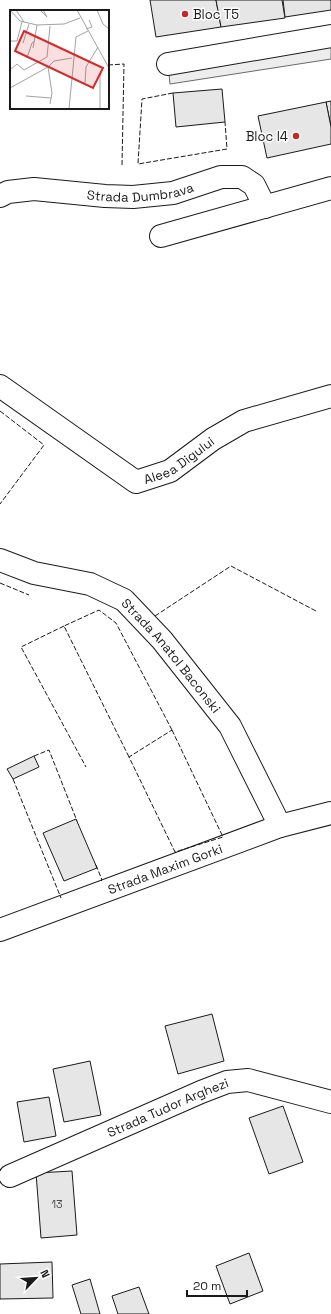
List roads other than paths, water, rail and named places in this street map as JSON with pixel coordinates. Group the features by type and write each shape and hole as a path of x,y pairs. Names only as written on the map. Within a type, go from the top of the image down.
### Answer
{"street":[{"path":"168,64 331,36"},
{"name":"Strada Dumbrava","path":"0,196 8,192 34,189 105,196 133,197 173,193 221,177 242,177 254,185 265,207"},
{"path":"161,236 331,188"},
{"name":"Aleea Digului","path":"0,386 136,482 170,472 212,440 244,421 331,396"},
{"name":"Strada Anatol Baconski","path":"0,560 34,573 90,584 124,600 162,640 230,726 280,826"},
{"name":"Strada Maxim Gorki","path":"0,930 280,826 331,813"},
{"name":"Strada Tudor Arghezi","path":"10,1176 227,1082 248,1080 331,1102"}],"place":[{"name":"Bloc T5","path":"185,14"},
{"name":"Bloc I4","path":"296,136"}]}
